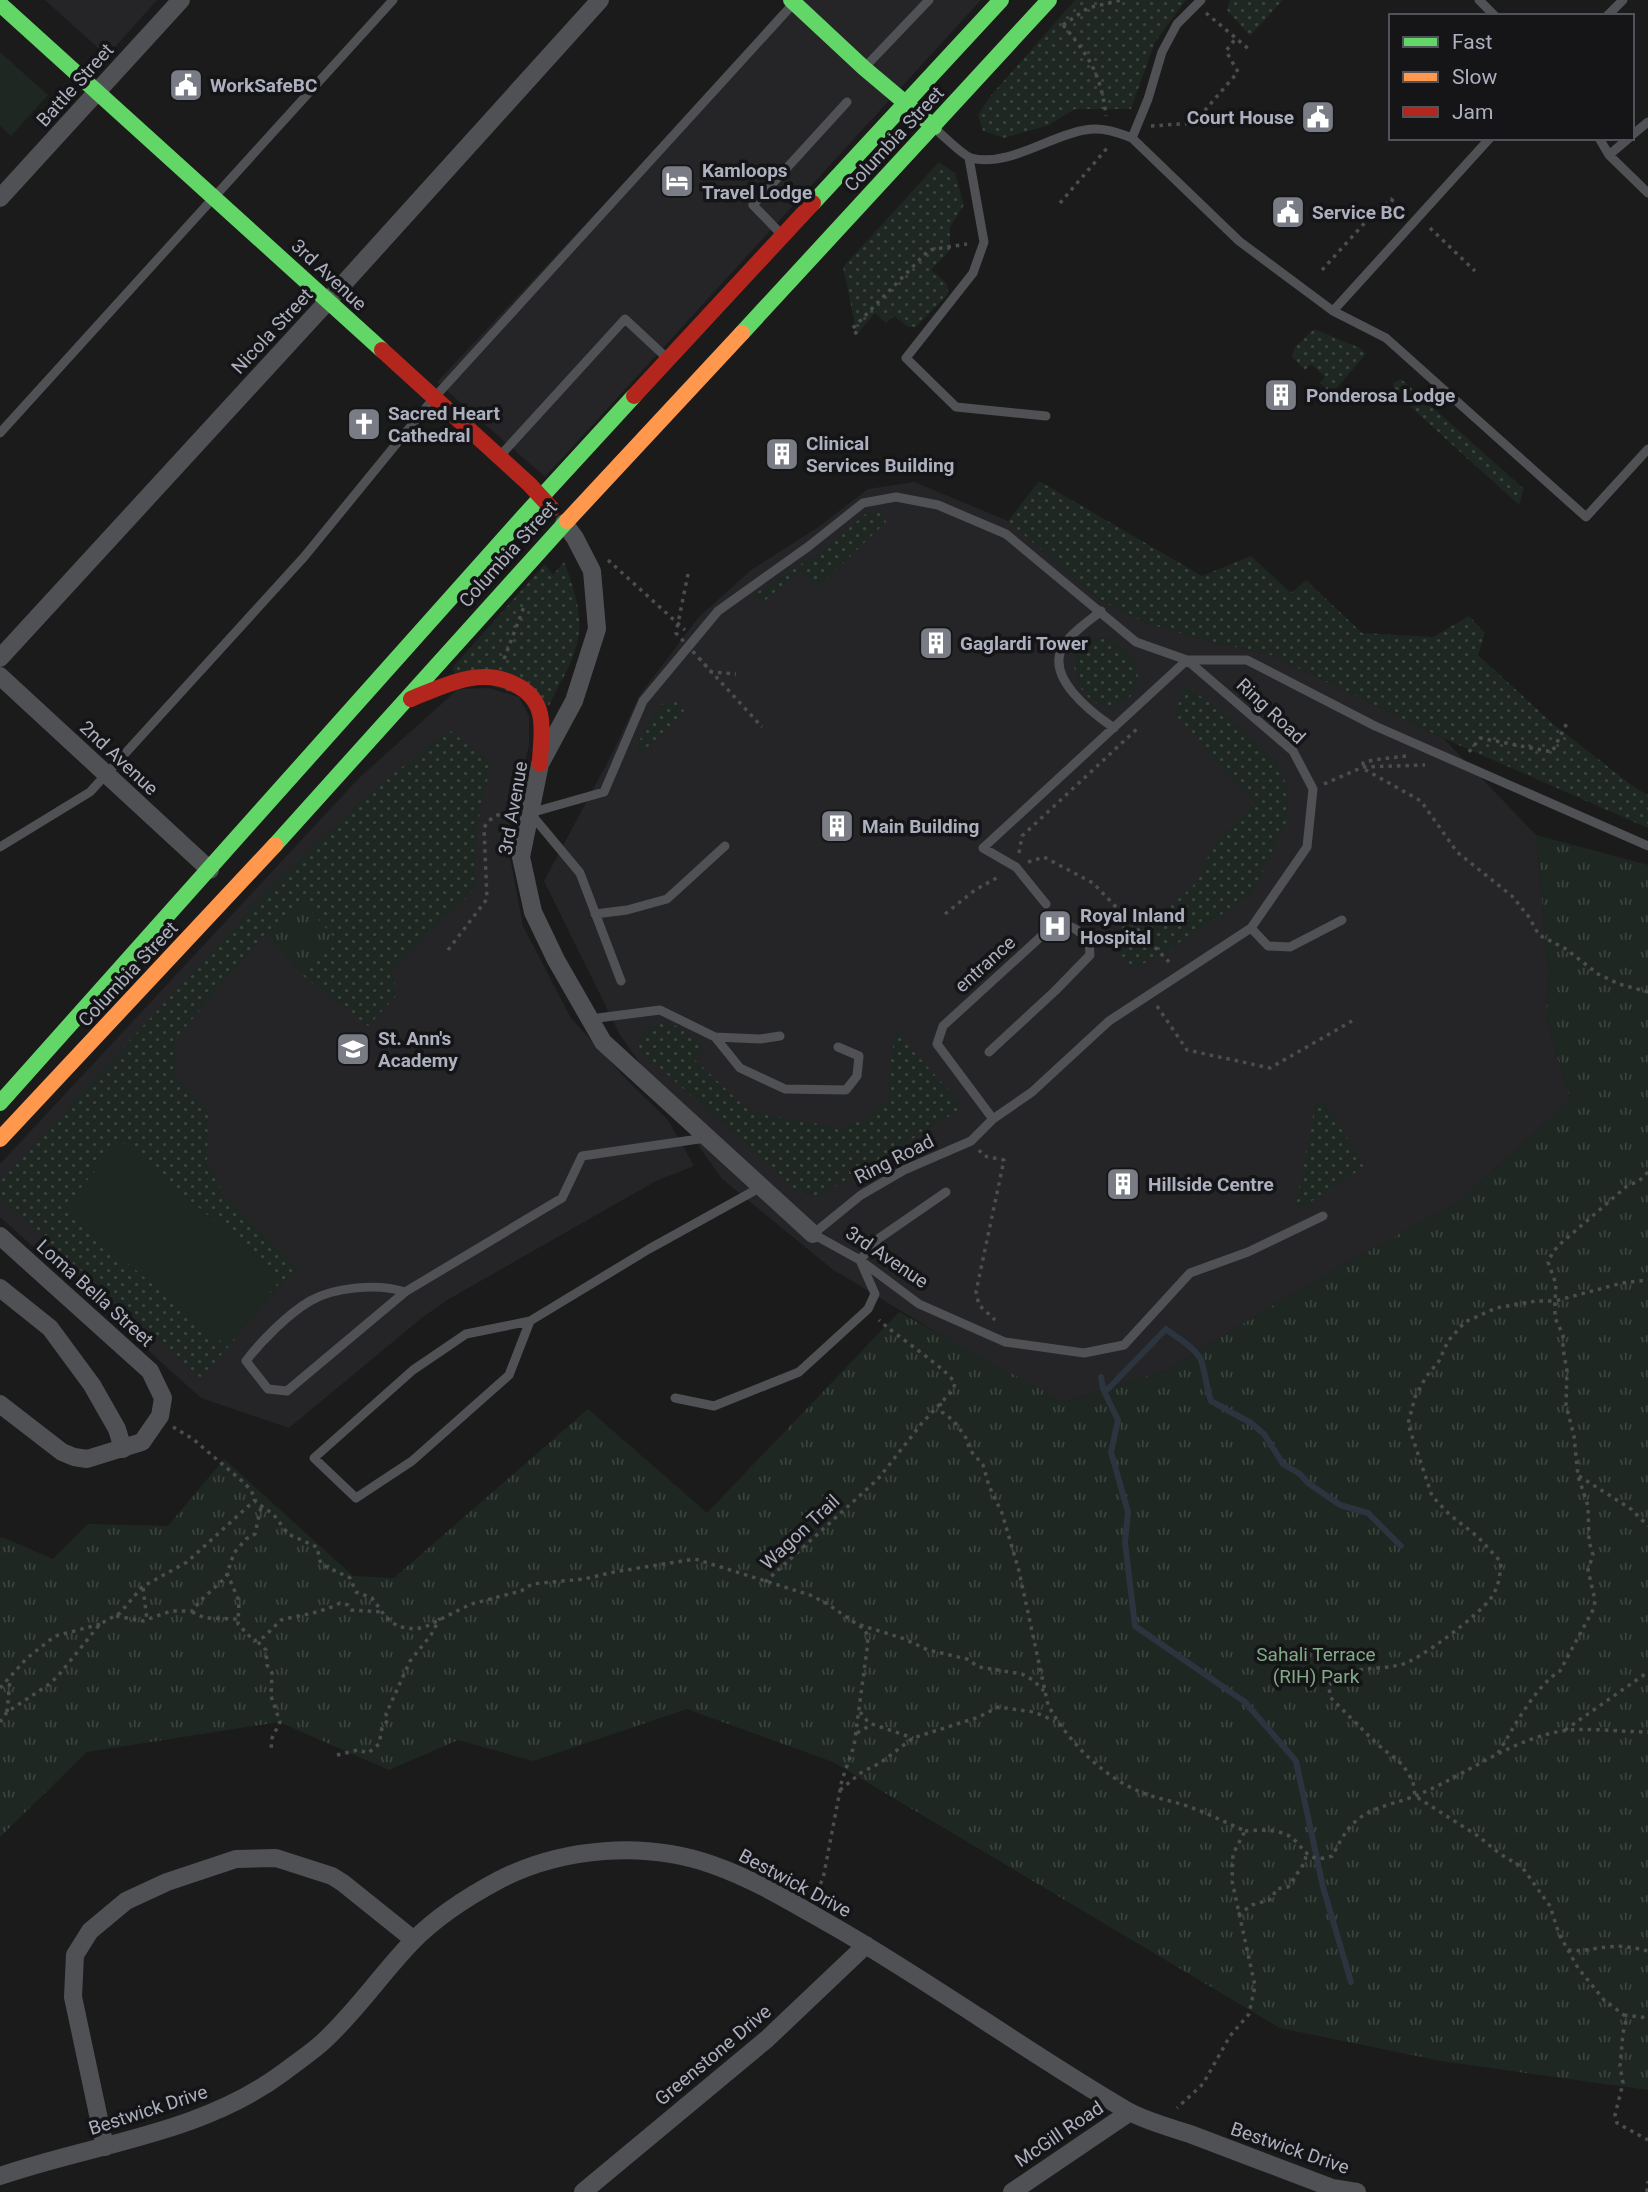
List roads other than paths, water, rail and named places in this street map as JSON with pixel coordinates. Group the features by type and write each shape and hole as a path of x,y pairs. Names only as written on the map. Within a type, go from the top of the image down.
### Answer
{"main road":[{"name":"Columbia Street","path":"0,1103 541,498 1001,0"},
{"path":"794,1 864,68 934,127"},
{"name":"3rd Avenue","path":"0,4 499,457 564,523"},
{"name":"Columbia Street","path":"0,1139 234,891 564,523 1045,5"},
{"path":"404,702 451,682 475,677 501,679 518,685 530,696 540,713 540,764"}],"street":[{"name":"Battle Street","path":"0,198 181,0"},
{"name":"Nicola Street","path":"0,658 600,0"},
{"name":"3rd Avenue","path":"564,523 575,538 592,572 597,629 574,701 540,764 521,857 533,912 556,960 603,1042 813,1234"},
{"name":"2nd Avenue","path":"0,676 210,870"},
{"name":"Loma Bella Street","path":"0,1236 150,1371 163,1398 160,1416 142,1442 122,1449"},
{"path":"0,1288 50,1328 92,1385 117,1429 122,1449 87,1459 74,1457 62,1452 0,1404"},
{"name":"Bestwick Drive","path":"0,2176 211,2114 281,2075 326,2040 414,1940 461,1900 505,1877 545,1861 619,1850 642,1850 713,1865 761,1886 866,1945 1130,2112 1332,2188 1357,2192"},
{"path":"105,2147 72,1982 75,1955 90,1931 126,1901 174,1880 236,1859 276,1858 332,1876 414,1940"},
{"name":"Greenstone Drive","path":"583,2192 767,2039 866,1945"},
{"name":"McGill Road","path":"1012,2192 1130,2112"}],"lane":[{"path":"0,433 393,0"},
{"path":"864,68 929,0"},
{"path":"1132,138 1148,99 1162,52 1177,24 1200,0"},
{"path":"1479,0 1493,14"},
{"path":"1609,14 1622,0"},
{"path":"0,847 90,792 106,775 304,557 433,399 794,1"},
{"path":"783,236 753,205 847,102"},
{"path":"1634,134 1648,122"},
{"path":"934,127 969,158 992,160 1085,130 1112,130 1132,138 1239,241 1333,311 1387,338 1586,517 1648,449"},
{"path":"1333,311 1488,140"},
{"path":"1600,140 1609,155 1648,193"},
{"path":"1609,155 1627,140"},
{"path":"969,158 984,242 973,273 906,358 956,407 1046,416"},
{"path":"499,457 625,319 669,360"},
{"name":"Ring Road","path":"530,813 604,792 643,701 718,611 809,546 863,503 896,497 938,505 1006,534 1136,642 1187,660 1293,751 1313,789 1307,847 1251,928 1109,1021 1032,1092 993,1119 971,1141 904,1170 861,1195 813,1234"},
{"path":"1101,611 1062,647 1059,660 1064,682 1091,712 1114,728"},
{"path":"1046,904 1016,867 983,848 1187,660 1247,660 1375,726 1648,846"},
{"path":"530,813 580,873 621,981"},
{"path":"596,914 627,910 667,899 725,846"},
{"path":"1251,928 1268,946 1290,947 1342,920"},
{"name":"entrance","path":"989,1052 1090,955 1089,941 1076,928 1062,925 1047,931 943,1026 937,1044 993,1119"},
{"path":"590,1020 660,1010 715,1037 760,1039 780,1036"},
{"path":"715,1037 740,1068 785,1089 846,1090 857,1076 859,1056 838,1047"},
{"path":"405,1292 388,1286 351,1288 311,1301 260,1343 246,1361 268,1389 287,1391 405,1292 562,1198 582,1156 707,1138"},
{"path":"530,1321 509,1375 412,1461 356,1498 314,1458 413,1370 466,1334 530,1321 761,1187"},
{"path":"675,1398 714,1406 799,1372 868,1309 875,1294 860,1260 878,1239 946,1192"},
{"name":"3rd Avenue","path":"813,1234 860,1260 919,1304 1005,1342 1084,1353 1124,1345 1190,1273 1248,1252 1323,1216"}],"waterway":[{"path":"1103,1389 1108,1389 1166,1329 1200,1358 1211,1401 1251,1423 1264,1434 1283,1464 1340,1505 1368,1513 1401,1546"},
{"path":"1101,1377 1103,1389 1118,1420 1111,1452 1128,1512 1125,1542 1135,1626 1245,1702 1296,1761 1323,1887 1351,1982"}],"place":[{"name":"WorkSafeBC","path":"186,85"},
{"name":"Court House","path":"1318,117"},
{"name":"Kamloops Travel Lodge","path":"677,181"},
{"name":"Service BC","path":"1288,212"},
{"name":"Ponderosa Lodge","path":"1281,395"},
{"name":"Sacred Heart Cathedral","path":"364,424"},
{"name":"Clinical Services Building","path":"782,454"},
{"name":"Gaglardi Tower","path":"936,643"},
{"name":"Main Building","path":"837,826"},
{"name":"Royal Inland Hospital","path":"1055,926"},
{"name":"St. Ann's Academy","path":"353,1049"},
{"name":"Hillside Centre","path":"1123,1184"}],"park label":[{"name":"Sahali Terrace (RIH) Park","path":"1316,1665"}]}
